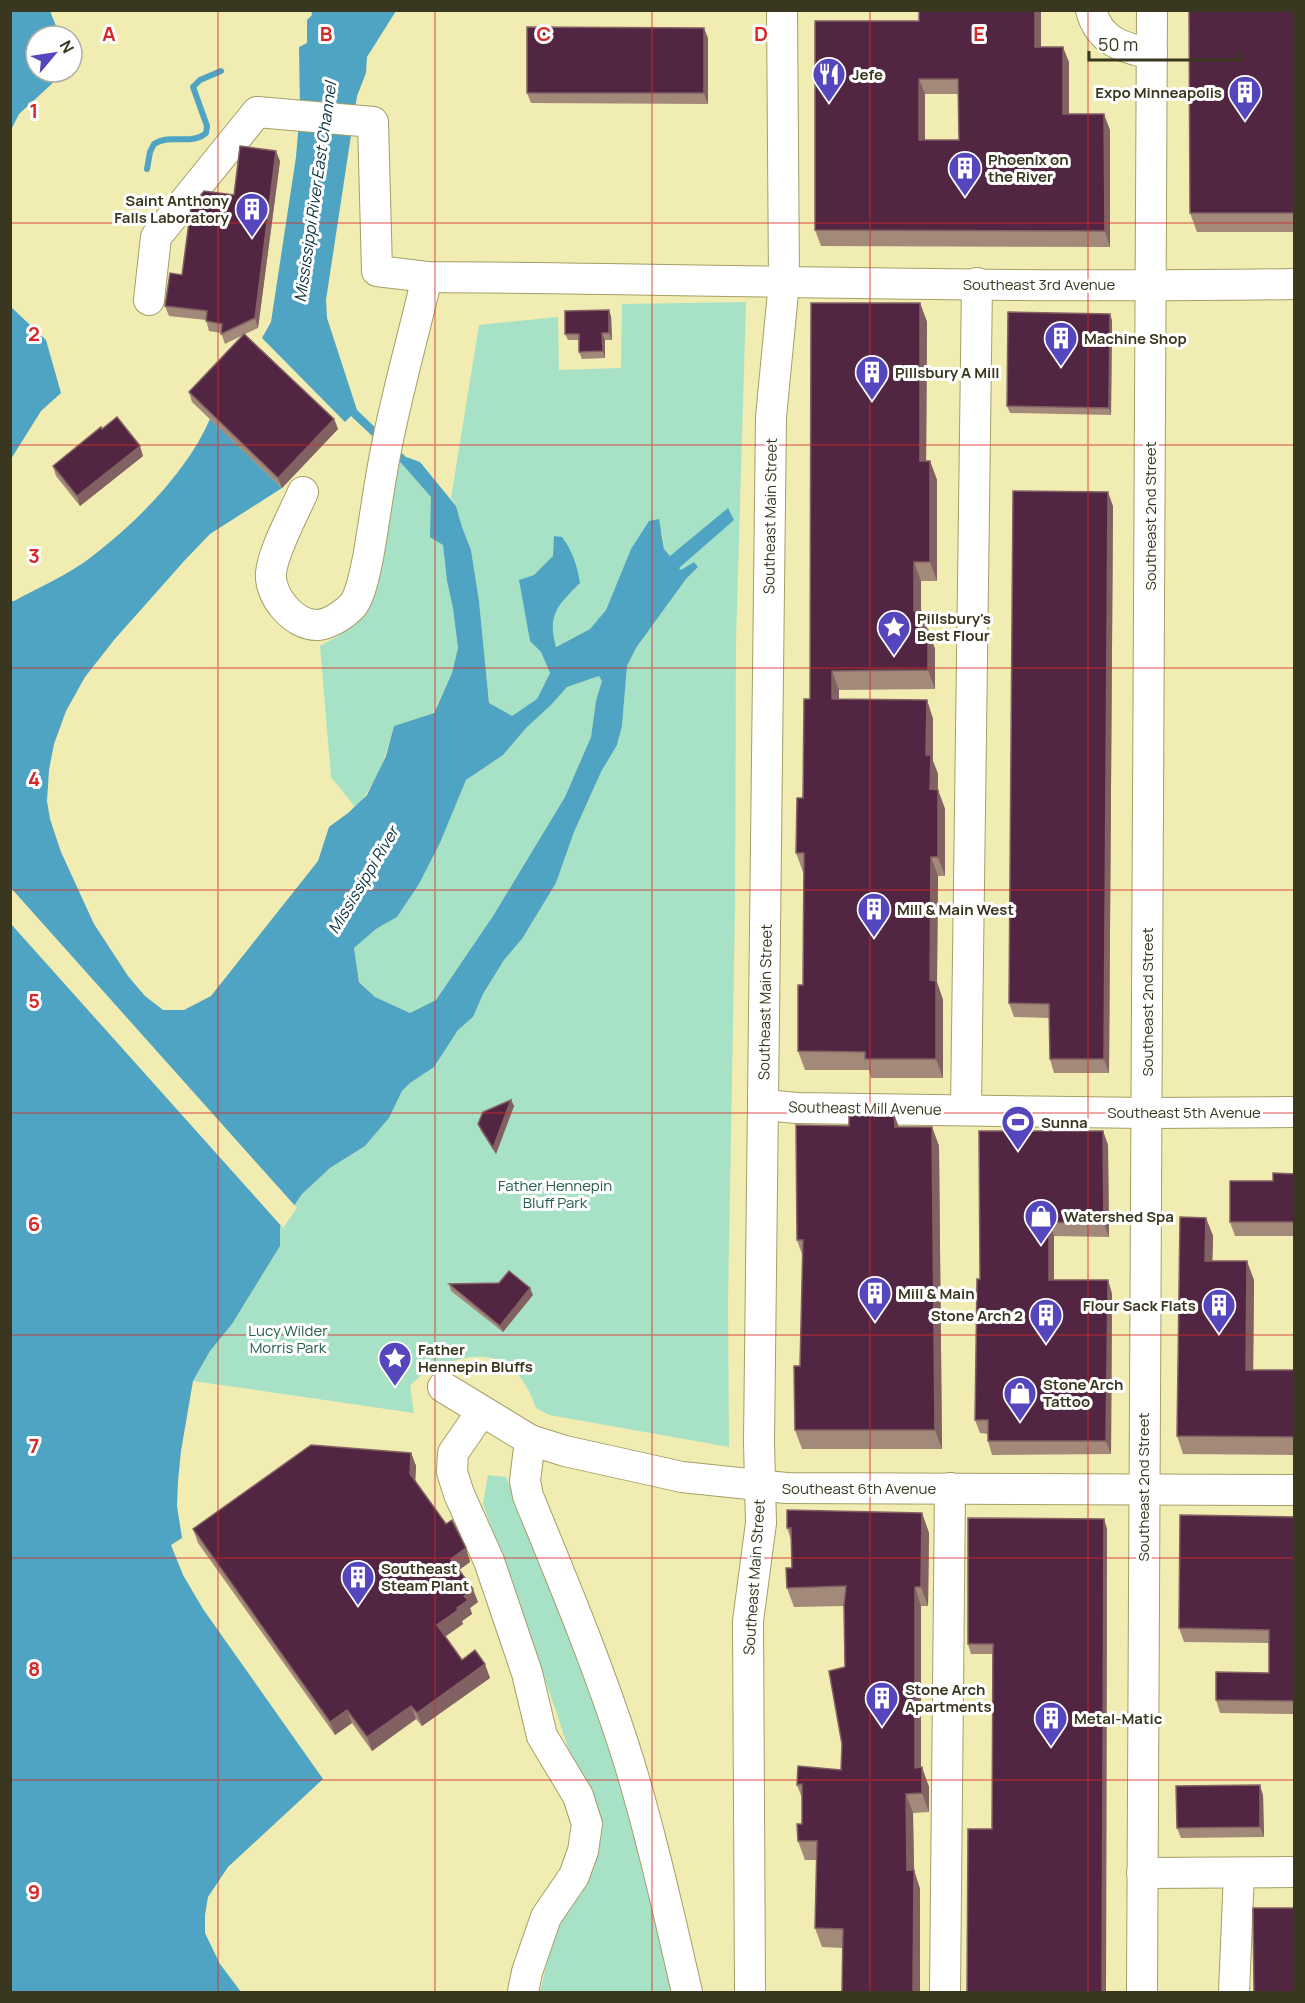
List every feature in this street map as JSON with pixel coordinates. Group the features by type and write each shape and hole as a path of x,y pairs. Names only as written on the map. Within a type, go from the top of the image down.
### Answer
{"street":[{"name":"Southeast Main Street","path":"750,1992 748,1620 761,1523 771,417 784,282 782,10"},
{"path":"1091,10 1093,20 1100,30 1116,44 1126,49 1152,54"},
{"name":"Southeast 2nd Street","path":"1142,1992 1152,10"},
{"name":"Southeast 3rd Avenue","path":"149,300 156,237 257,112 373,122 377,271 427,277 977,284 1294,284"},
{"path":"303,492 275,559 271,572 272,584 279,600 291,613 302,622 317,625 329,622 354,604 369,556 387,444 427,277"},
{"path":"966,1109 977,284"},
{"name":"Southeast Mill Avenue","path":"764,1105 797,1108 966,1109"},
{"name":"Southeast 5th Avenue","path":"966,1109 1146,1113 1294,1112"},
{"name":"Southeast 6th Avenue","path":"443,1387 531,1440 565,1451 682,1477 793,1488 1294,1490"},
{"path":"482,1411 453,1453 452,1472 459,1494 489,1561 527,1673 542,1736 578,1797 587,1824 583,1851 574,1876 546,1917 527,1971 523,1992"},
{"path":"531,1440 525,1481 528,1497 606,1694 628,1760 646,1820 687,1992"},
{"path":"945,1992 950,1488"},
{"path":"1142,1873 1294,1872"},
{"path":"1234,1992 1239,1873"}],"green space":[{"name":"Father Hennepin Bluff Park","path":"746,302 736,641 735,911 728,1302 729,1447 549,1415 536,1408 523,1381 505,1363 481,1357 466,1358 432,1367 423,1374 410,1385 414,1413 193,1381 210,1351 232,1324 280,1246 280,1227 302,1194 330,1168 365,1146 389,1118 402,1091 434,1067 458,1030 473,1017 483,994 504,960 522,939 556,883 574,832 601,772 617,745 622,726 627,666 636,648 686,579 698,567 680,570 664,549 662,531 631,549 606,610 590,629 555,647 553,626 556,611 580,583 553,556 534,575 520,580 530,641 541,652 550,673 537,699 512,717 489,703 479,601 471,550 451,498 479,325 558,317 559,370 621,368 622,304"},
{"path":"393,454 431,497 443,545 458,648 452,673 433,713 394,726 375,779 355,807 331,777 320,646 340,635 361,611 380,576 395,484"},
{"path":"599,676 603,681 596,701 591,737 565,797 493,916 436,1000 410,1013 375,997 359,981 354,948 376,929 397,917 419,884 440,843 466,780 503,755 567,687"},
{"path":"488,1475 506,1477 598,1700 679,1992 540,1992 555,1928 589,1813 555,1708 483,1504"}],"water":[{"path":"11,10 50,11 55,24 24,24 24,84 52,84 19,114 11,130"},
{"path":"311,11 396,11 367,57 366,73 357,96 326,300 327,318 357,410 406,457 420,462 456,506 471,550 479,601 489,703 512,716 537,699 550,673 541,652 530,641 519,580 534,575 553,556 554,536 562,537 569,548 576,564 580,583 556,611 553,627 556,647 590,629 606,610 631,549 649,521 659,519 664,549 670,556 728,508 734,520 679,568 681,570 694,562 698,567 686,579 636,648 627,666 622,726 617,745 601,772 574,832 556,883 522,939 504,960 483,994 473,1017 458,1030 434,1067 402,1091 389,1118 365,1146 330,1168 302,1194 280,1227 280,1246 232,1324 210,1351 193,1381 178,1481 177,1506 182,1538 171,1545 183,1575 203,1609 323,1779 228,1867 208,1897 205,1933 220,1964 241,1992 11,1992 10,601 72,570 125,529 174,477 200,439 210,419 282,488 210,534 185,560 114,640 85,677 66,711 54,744 47,801 50,819 61,852 94,924 128,976 145,996 163,1010 184,1010 211,996 318,861 329,827 367,795 386,756 394,726 434,713 452,673 458,648 443,545 430,537 431,497 402,464 351,416 345,422 262,338 271,322 296,157 300,109 299,47 307,43 307,20 312,15","holes":["599,676 602,681 596,701 591,737 565,797 493,916 436,1000 410,1013 375,997 359,982 354,948 376,929 397,917 419,884 440,843 466,780 503,755 567,687"]},
{"path":"11,307 46,340 61,393 41,411 11,459"}],"pier":[{"path":"11,888 297,1208 283,1228 11,924"}],"building":[{"path":"919,10 1035,10 1035,47 1063,47 1063,114 1104,114 1105,231 815,230 815,21 919,21","holes":["919,79 958,79 959,140 919,140"]},
{"name":"Expo Minneapolis","path":"1189,10 1294,10 1294,213 1190,213"},
{"path":"527,27 704,28 704,93 527,93"},
{"name":"Saint Anthony Falls Laboratory","path":"240,146 276,151 255,318 221,334 222,324 206,321 207,311 165,306 170,273 182,275 191,207 204,191 234,195"},
{"path":"811,303 920,303 920,461 930,461 930,562 914,562 914,611 921,611 920,630 928,630 928,670 832,671 832,699 927,700 926,755 931,755 930,789 938,790 938,857 931,857 930,980 936,981 936,1059 865,1059 865,1052 798,1051 798,985 803,985 804,853 796,853 797,798 803,798 804,699 810,699"},
{"path":"609,310 609,333 602,333 603,351 579,352 579,334 565,334 565,311"},
{"name":"Machine Shop","path":"1008,312 1110,314 1109,408 1007,406"},
{"path":"244,334 334,419 278,478 189,392"},
{"path":"117,417 140,446 77,496 53,466"},
{"path":"1013,491 1108,492 1104,1059 1050,1059 1049,1004 1009,1003"},
{"path":"511,1100 493,1148 478,1124 483,1112"},
{"name":"Mill & Main","path":"894,1114 895,1127 932,1127 935,1430 795,1430 794,1366 800,1366 803,1240 797,1240 796,1125 849,1126 849,1115"},
{"path":"979,1131 1103,1131 1104,1224 1049,1222 1049,1280 1108,1280 1106,1441 988,1441 988,1420 975,1420 977,1279 980,1279"},
{"path":"1273,1173 1294,1174 1294,1222 1230,1222 1230,1181 1273,1181"},
{"name":"Flour Sack Flats","path":"1180,1217 1206,1218 1205,1261 1247,1261 1246,1370 1294,1370 1294,1437 1177,1436"},
{"path":"509,1271 530,1288 500,1326 449,1284 499,1283"},
{"name":"Southeast Steam Plant","path":"311,1445 411,1453 410,1474 446,1524 452,1520 466,1548 451,1559 473,1589 464,1596 468,1600 457,1608 458,1610 437,1625 462,1660 475,1650 485,1664 417,1713 411,1706 367,1737 347,1710 330,1722 193,1529"},
{"name":"Stone Arch Apartments","path":"787,1510 922,1513 921,1587 915,1587 915,1768 922,1767 922,1793 906,1794 907,1870 914,1870 913,1992 842,1992 843,1929 815,1928 817,1841 798,1841 797,1824 802,1824 802,1784 797,1785 798,1766 841,1770 842,1744 829,1671 845,1667 846,1586 787,1588 786,1568 792,1568 791,1528 787,1528"},
{"path":"1180,1515 1294,1517 1294,1701 1216,1700 1216,1672 1269,1673 1269,1630 1179,1628"},
{"name":"Metal-Matic","path":"968,1518 1104,1519 1102,1992 967,1992 968,1829 992,1829 993,1644 968,1644"},
{"path":"1260,1785 1260,1827 1177,1828 1176,1786"},
{"path":"1253,1908 1294,1908 1294,1992 1254,1992"}],"waterway":[{"path":"147,169 154,144 167,139 194,139 206,133 207,126 193,87 200,80 221,71"}],"place":[{"name":"Jefe","path":"829,103"},
{"name":"Expo Minneapolis","path":"1245,121"},
{"name":"Phoenix on the River","path":"965,197"},
{"name":"Saint Anthony Falls Laboratory","path":"252,238"},
{"name":"Machine Shop","path":"1061,367"},
{"name":"Pillsbury A Mill","path":"872,401"},
{"name":"Pillsbury's Best Flour","path":"894,656"},
{"name":"Mill & Main West","path":"874,938"},
{"name":"Sunna","path":"1018,1151"},
{"name":"Watershed Spa","path":"1041,1245"},
{"name":"Mill & Main","path":"875,1322"},
{"name":"Flour Sack Flats","path":"1219,1334"},
{"name":"Stone Arch 2","path":"1046,1344"},
{"name":"Father Hennepin Bluffs","path":"395,1387"},
{"name":"Stone Arch Tattoo","path":"1020,1422"},
{"name":"Southeast Steam Plant","path":"358,1606"},
{"name":"Stone Arch Apartments","path":"882,1727"},
{"name":"Metal-Matic","path":"1051,1747"}],"water label":[{"name":"Mississippi River East Channel","path":"315,192"},
{"name":"Mississippi River","path":"363,880"}],"park label":[{"name":"Lucy Wilder Morris Park","path":"288,1338"}]}
